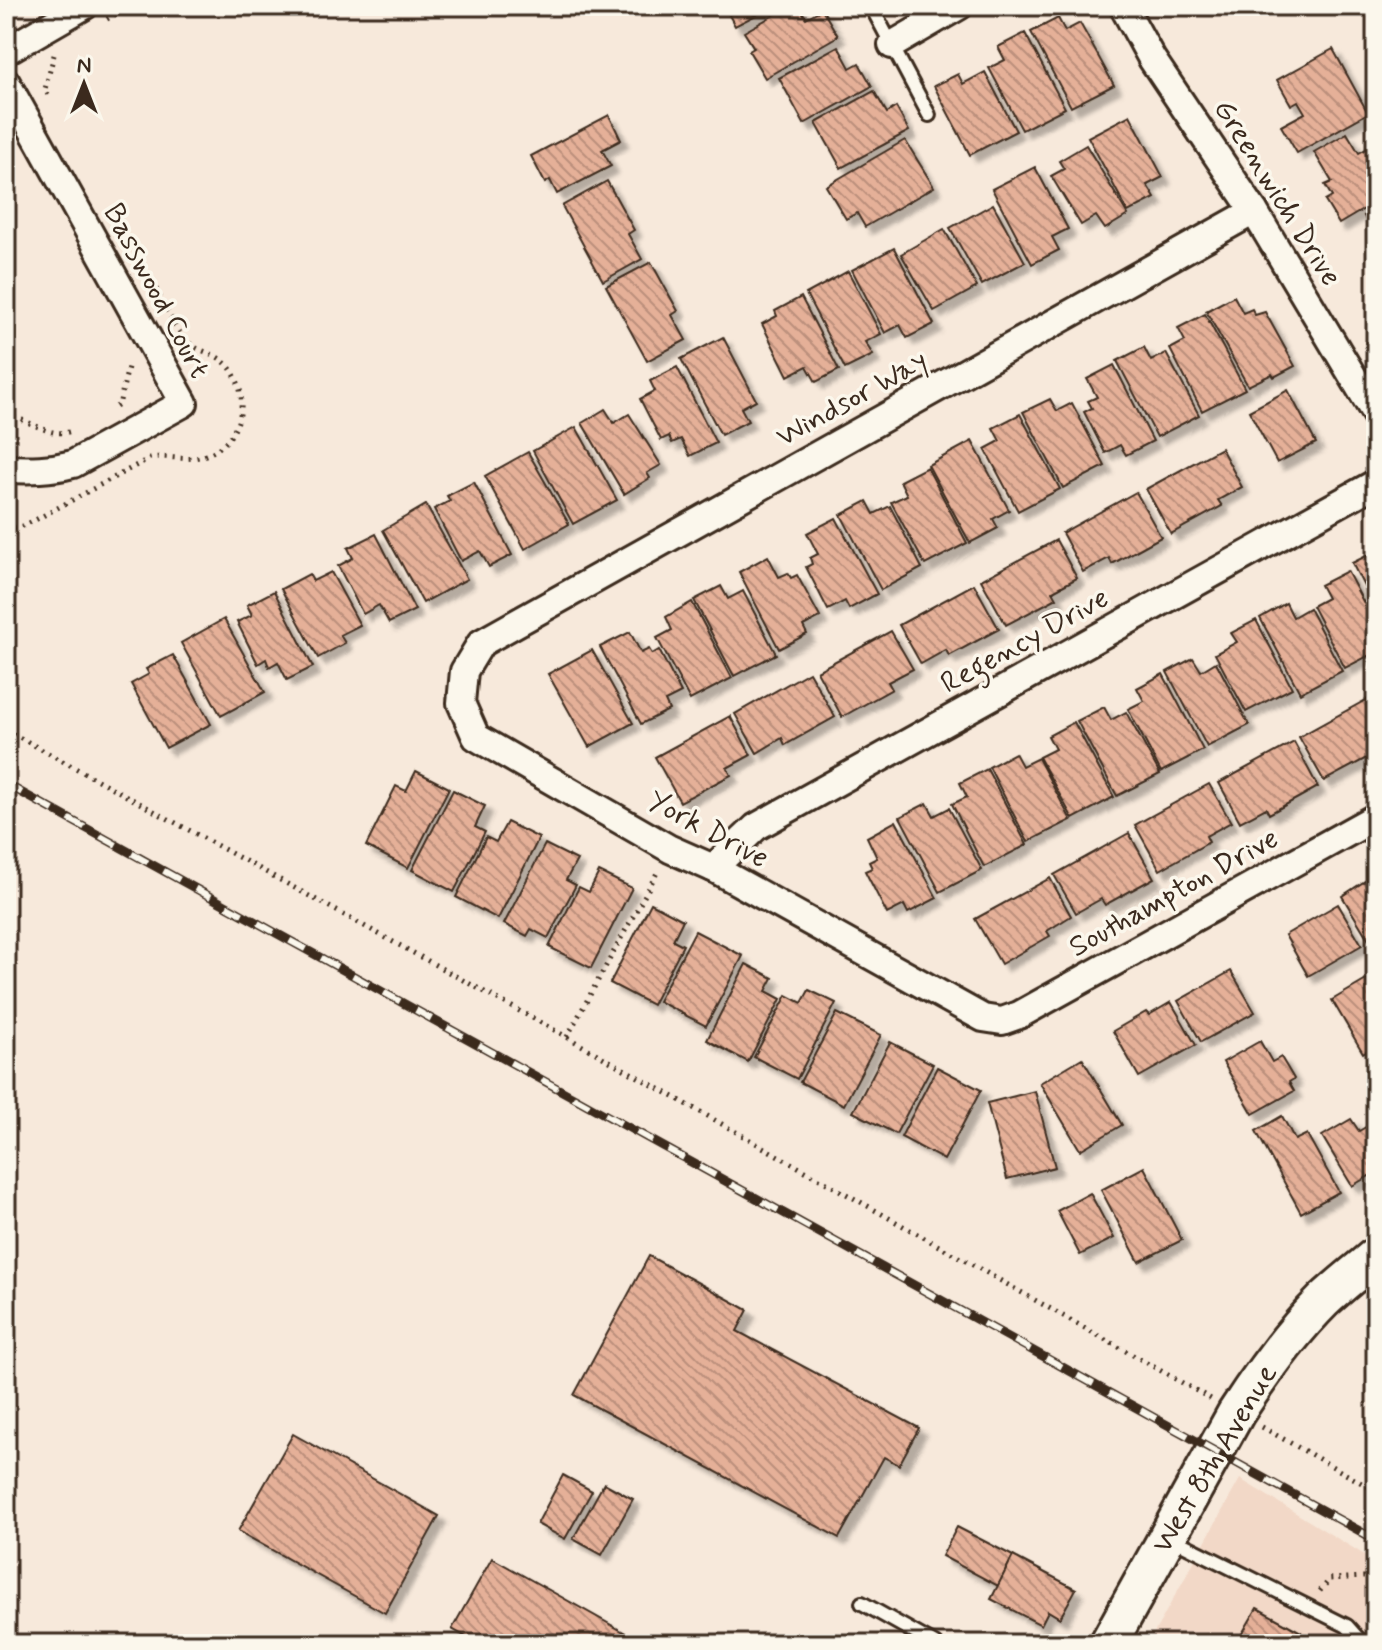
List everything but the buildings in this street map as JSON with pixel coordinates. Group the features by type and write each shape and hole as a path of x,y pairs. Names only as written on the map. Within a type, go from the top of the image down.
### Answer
{"street":[{"path":"6,51 84,6"},
{"path":"892,45 959,6"},
{"name":"Greenwich Drive","path":"1123,6 1152,59 1254,211 1376,415"},
{"name":"Basswood Court","path":"6,82 184,403 73,464 35,471 6,469"},
{"name":"Windsor Way","path":"481,643 1254,211"},
{"name":"Regency Drive","path":"713,868 756,827 1376,483"},
{"name":"York Drive","path":"481,643 464,671 461,703 476,737 670,849 713,868 983,1018 1002,1021"},
{"name":"Southampton Drive","path":"1002,1021 1019,1015 1376,817"},
{"name":"West 8th Avenue","path":"1108,1644 1236,1413 1258,1380 1292,1335 1324,1300 1376,1256"}],"lane":[{"path":"871,6 929,115"},
{"path":"1169,1536 1347,1626 1363,1644"},
{"path":"862,1603 935,1644"}],"path":[{"path":"112,410 119,405 129,364 122,351"},
{"path":"6,416 25,420 48,432 66,433 76,429"},
{"path":"6,730 567,1037 1205,1396"},
{"path":"567,1037 670,849"},
{"path":"1264,1429 1376,1491"},
{"path":"1306,1606 1330,1579 1364,1577 1376,1583"}],"shaded area":[{"path":"1240,1479 1376,1562 1376,1644 1148,1644"}],"railway":[{"path":"6,784 1376,1540"}]}
